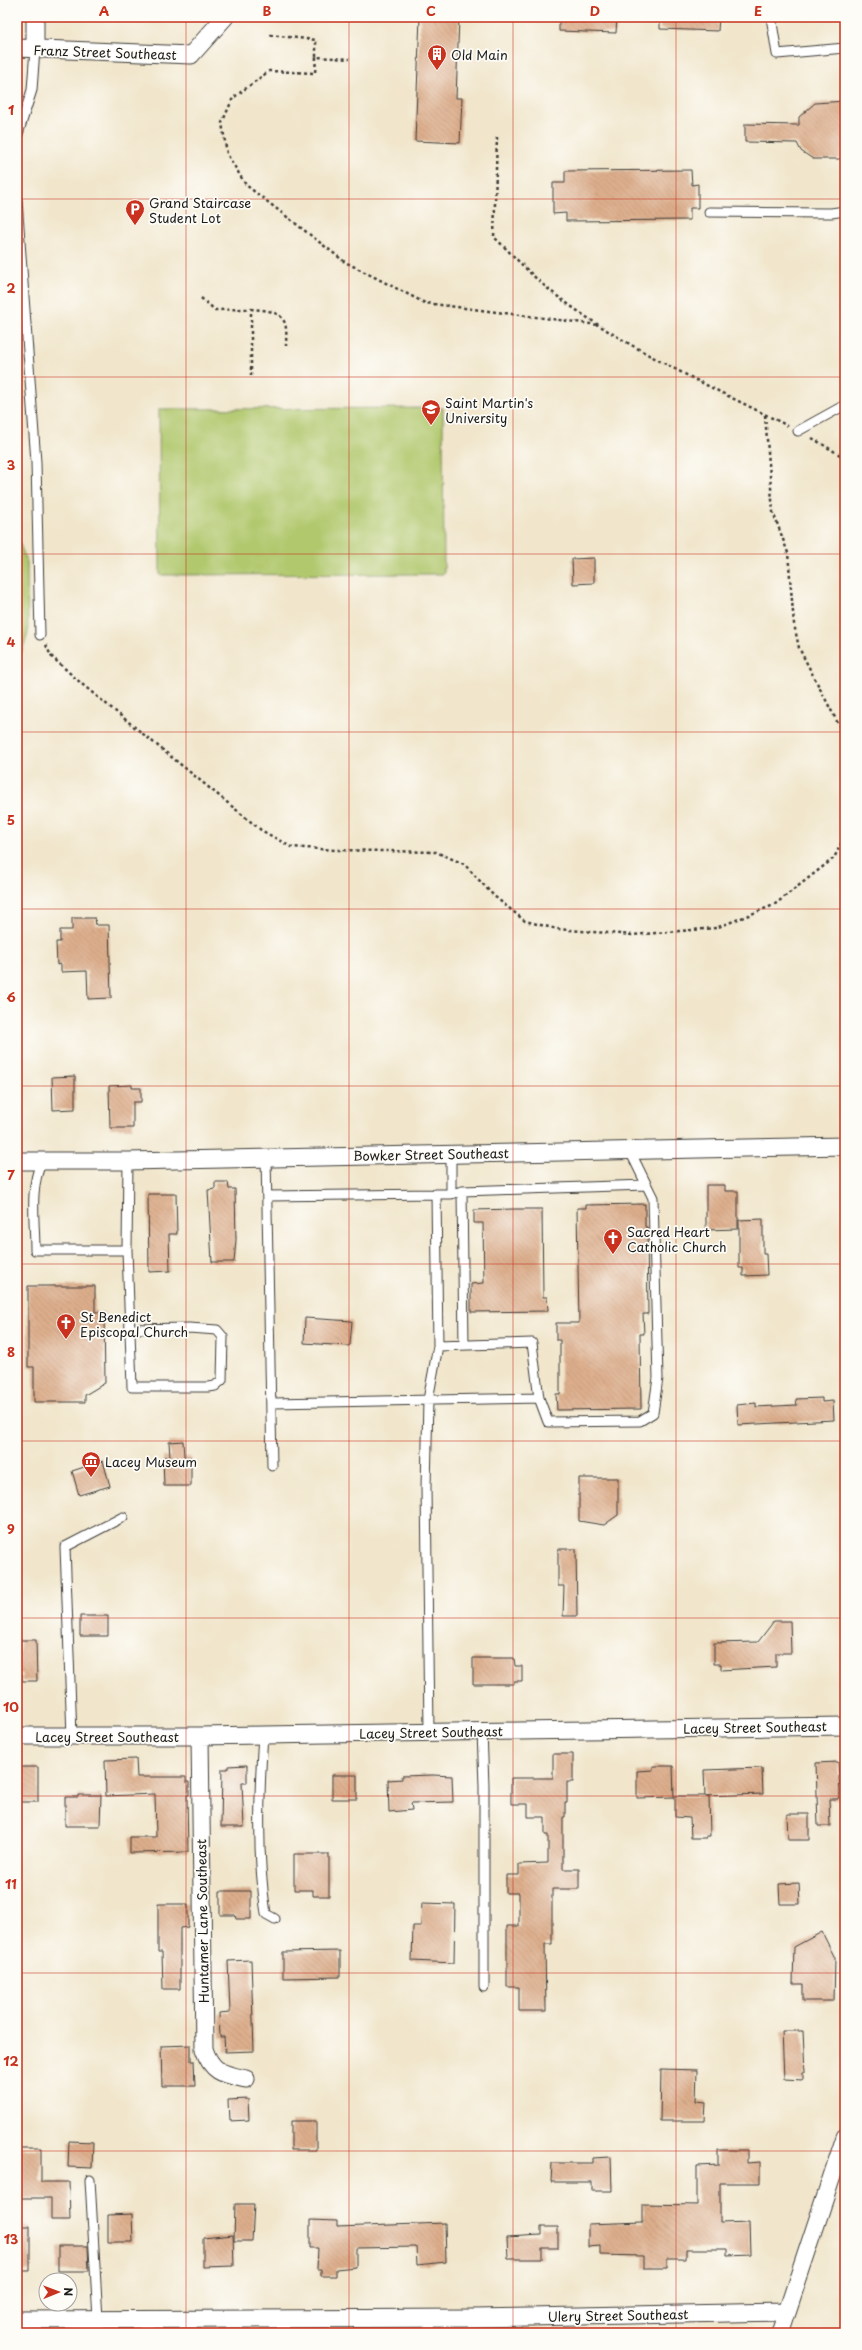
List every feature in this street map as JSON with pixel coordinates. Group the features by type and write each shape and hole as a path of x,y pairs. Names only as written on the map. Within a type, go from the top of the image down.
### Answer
{"street":[{"path":"35,17 35,49"},
{"name":"Franz Street Southeast","path":"17,48 191,55 225,17"},
{"name":"Bowker Street Southeast","path":"17,1161 128,1161 629,1149 845,1146"},
{"name":"Lacey Street Southeast","path":"17,1736 200,1736 429,1731 845,1726"},
{"name":"Huntamer Lane Southeast","path":"200,1736 204,2050 209,2062 220,2074 246,2079"},
{"path":"780,2333 845,2137"},
{"name":"Ulery Street Southeast","path":"17,2320 466,2318 787,2312"}],"lane":[{"path":"771,17 776,54 845,48"},
{"path":"17,137 32,90 35,49"},
{"path":"17,200 36,462 40,636"},
{"path":"709,212 831,213 845,211"},
{"path":"798,431 845,405"},
{"path":"438,1346 532,1343 539,1398 548,1422 640,1421 653,1413 658,1378 653,1198 629,1149"},
{"path":"451,1153 451,1194"},
{"path":"266,1157 272,1404 272,1466"},
{"path":"42,1161 36,1173 35,1250 126,1250"},
{"path":"128,1161 126,1250 132,1387 209,1387 215,1386 222,1380 223,1337 217,1330 189,1328 130,1329"},
{"path":"267,1196 451,1194 462,1191 646,1185"},
{"path":"462,1191 464,1345"},
{"path":"429,1731 426,1487 428,1400 438,1346 436,1194"},
{"path":"272,1404 539,1398"},
{"path":"72,1736 65,1547 123,1517"},
{"path":"482,1731 484,1786 484,1987"},
{"path":"263,1735 260,1776 263,1892 266,1914 275,1919"},
{"path":"90,2180 98,2319"}],"path":[{"path":"270,35 316,40 315,73 269,71 233,98 222,122 227,154 246,185 345,262 425,303 599,325"},
{"path":"316,57 350,58"},
{"path":"497,137 494,237 547,288 599,325 692,377 798,431 845,458"},
{"path":"201,298 215,310 267,310 275,312 283,318 286,327 286,346"},
{"path":"251,310 251,376"},
{"path":"765,414 773,512 788,552 794,624 799,648 845,736"},
{"path":"40,636 52,656 83,685 261,830 291,847 335,850 436,852 464,864 494,896 524,921 557,929 632,935 716,928 774,905 834,858 845,836"}],"green space":[{"path":"443,408 444,574 160,575 159,409"},
{"path":"17,537 27,562 28,634 17,664"}],"building":[{"name":"Old Main","path":"420,17 459,17 456,98 462,98 460,143 415,141"},
{"path":"559,17 617,17 616,33 559,31"},
{"path":"660,17 719,17 718,31 660,29"},
{"path":"845,101 845,159 813,159 801,151 797,143 745,142 745,124 799,125 799,117 815,103"},
{"path":"691,170 692,185 698,184 698,208 690,208 690,220 566,221 566,213 553,214 553,183 565,183 565,171"},
{"path":"594,558 594,583 573,584 572,559"},
{"path":"72,918 95,918 96,925 109,925 111,998 88,999 87,971 61,972 61,964 57,965 56,942 60,942 60,930 72,930"},
{"path":"75,1076 75,1109 53,1110 52,1077"},
{"path":"132,1085 132,1088 141,1088 141,1102 133,1102 133,1128 110,1128 109,1086"},
{"path":"215,1182 228,1182 229,1189 235,1189 236,1240 234,1262 212,1262 208,1190 215,1189"},
{"path":"706,1185 725,1185 725,1191 738,1191 738,1229 706,1230"},
{"path":"148,1194 176,1194 177,1234 169,1234 170,1271 149,1272"},
{"path":"645,1204 645,1227 647,1227 648,1314 643,1314 644,1334 640,1334 641,1409 557,1410 556,1394 560,1394 560,1340 556,1340 556,1323 579,1323 577,1208 586,1208 586,1205"},
{"path":"542,1209 543,1297 547,1297 548,1311 471,1312 471,1284 484,1283 483,1223 474,1223 474,1210"},
{"path":"763,1219 763,1254 766,1254 767,1275 743,1276 743,1268 739,1268 739,1220"},
{"name":"St Benedict Episcopal Church","path":"28,1286 95,1286 95,1312 104,1312 105,1383 85,1395 85,1402 34,1402 34,1367 28,1367"},
{"path":"305,1318 352,1321 350,1345 304,1343"},
{"path":"822,1398 822,1402 833,1401 834,1420 738,1425 737,1405 756,1403 756,1407 797,1405 796,1399"},
{"path":"183,1441 184,1457 191,1457 191,1486 164,1486 163,1457 170,1457 169,1442"},
{"name":"Lacey Museum","path":"103,1461 110,1486 79,1495 72,1471"},
{"path":"579,1478 618,1478 618,1515 604,1525 579,1521"},
{"path":"558,1549 576,1549 577,1616 563,1616 564,1586 558,1586"},
{"path":"80,1616 108,1616 108,1636 80,1636"},
{"path":"774,1621 790,1621 791,1653 776,1653 776,1667 721,1670 721,1664 714,1664 714,1643 758,1642"},
{"path":"20,1640 36,1640 37,1681 22,1681 22,1674 17,1674 17,1654 20,1654"},
{"path":"473,1658 514,1658 515,1666 522,1666 522,1681 514,1681 514,1684 473,1684"},
{"path":"553,1754 573,1754 573,1782 567,1782 567,1803 565,1803 565,1817 563,1817 563,1869 579,1869 579,1889 552,1889 552,1944 545,1944 546,2011 519,2011 519,1987 507,1987 507,1926 519,1926 519,1893 506,1893 506,1875 519,1875 519,1864 548,1863 548,1835 545,1835 545,1817 528,1817 528,1804 511,1804 511,1778 553,1778"},
{"path":"136,1759 137,1777 186,1777 186,1782 189,1782 189,1795 187,1795 188,1852 130,1853 130,1837 156,1837 155,1794 106,1796 105,1760"},
{"path":"838,1762 840,1793 838,1799 829,1799 830,1826 818,1826 816,1763"},
{"path":"247,1765 247,1783 242,1783 244,1827 221,1827 222,1769 228,1769 228,1766"},
{"path":"653,1766 673,1766 674,1797 637,1798 637,1771 653,1770"},
{"path":"17,1767 38,1767 38,1802 17,1802"},
{"path":"762,1768 763,1794 705,1796 704,1770"},
{"path":"332,1775 357,1775 357,1799 332,1799"},
{"path":"402,1776 452,1776 453,1802 411,1803 412,1810 389,1812 388,1780 402,1779"},
{"path":"78,1795 101,1795 100,1826 65,1826 65,1797 78,1797"},
{"path":"675,1796 709,1796 710,1836 706,1836 706,1838 691,1838 690,1818 675,1817"},
{"path":"787,1814 809,1814 809,1840 788,1840"},
{"path":"294,1854 329,1854 329,1896 313,1896 313,1890 294,1890"},
{"path":"799,1883 800,1904 780,1904 779,1884"},
{"path":"220,1891 251,1891 251,1919 236,1919 235,1915 220,1915"},
{"path":"422,1903 455,1904 454,1963 412,1961 413,1926 421,1926"},
{"path":"158,1904 188,1904 188,1927 180,1928 180,1989 163,1989 162,1952 158,1952"},
{"path":"822,1932 835,1958 834,2001 803,2001 803,1984 793,1984 794,1947"},
{"path":"340,1951 340,1977 283,1978 283,1952"},
{"path":"251,1960 254,2051 225,2052 224,2037 220,2037 219,2013 230,2012 228,1961"},
{"path":"782,2031 803,2031 805,2072 803,2072 803,2080 784,2079"},
{"path":"191,2045 191,2061 194,2061 195,2086 162,2086 161,2046"},
{"path":"661,2069 697,2070 696,2101 706,2102 705,2121 660,2121"},
{"path":"248,2099 249,2120 229,2121 228,2100"},
{"path":"291,2121 316,2121 316,2150 291,2150"},
{"path":"69,2141 93,2142 92,2168 68,2167"},
{"path":"17,2148 41,2148 41,2182 69,2182 70,2220 51,2220 51,2198 17,2198"},
{"path":"718,2150 747,2150 747,2163 760,2162 760,2183 720,2183 720,2223 749,2222 750,2254 727,2255 727,2249 686,2249 686,2259 667,2259 667,2268 643,2268 643,2256 600,2255 600,2246 588,2247 588,2224 643,2222 643,2204 697,2205 697,2166 718,2165"},
{"path":"611,2157 612,2191 592,2191 592,2182 551,2182 552,2163 592,2163 592,2158"},
{"path":"235,2204 254,2204 252,2241 234,2241"},
{"path":"132,2214 133,2242 108,2242 108,2215"},
{"path":"310,2220 337,2221 337,2227 445,2223 446,2262 417,2265 416,2247 356,2248 356,2267 336,2269 336,2276 321,2276 321,2269 317,2269 318,2248 310,2248"},
{"path":"17,2226 30,2226 30,2271 17,2271"},
{"path":"541,2227 558,2227 558,2248 542,2248 542,2259 508,2259 507,2237 541,2235"},
{"path":"233,2235 234,2266 203,2267 203,2238"},
{"path":"58,2246 88,2246 89,2271 58,2271"}],"place":[{"name":"Old Main","path":"437,71"},
{"name":"Grand Staircase Student Lot","path":"135,226"},
{"name":"Saint Martin's University","path":"431,426"},
{"name":"Sacred Heart Catholic Church","path":"613,1255"},
{"name":"St Benedict Episcopal Church","path":"66,1340"},
{"name":"Lacey Museum","path":"91,1478"}]}
